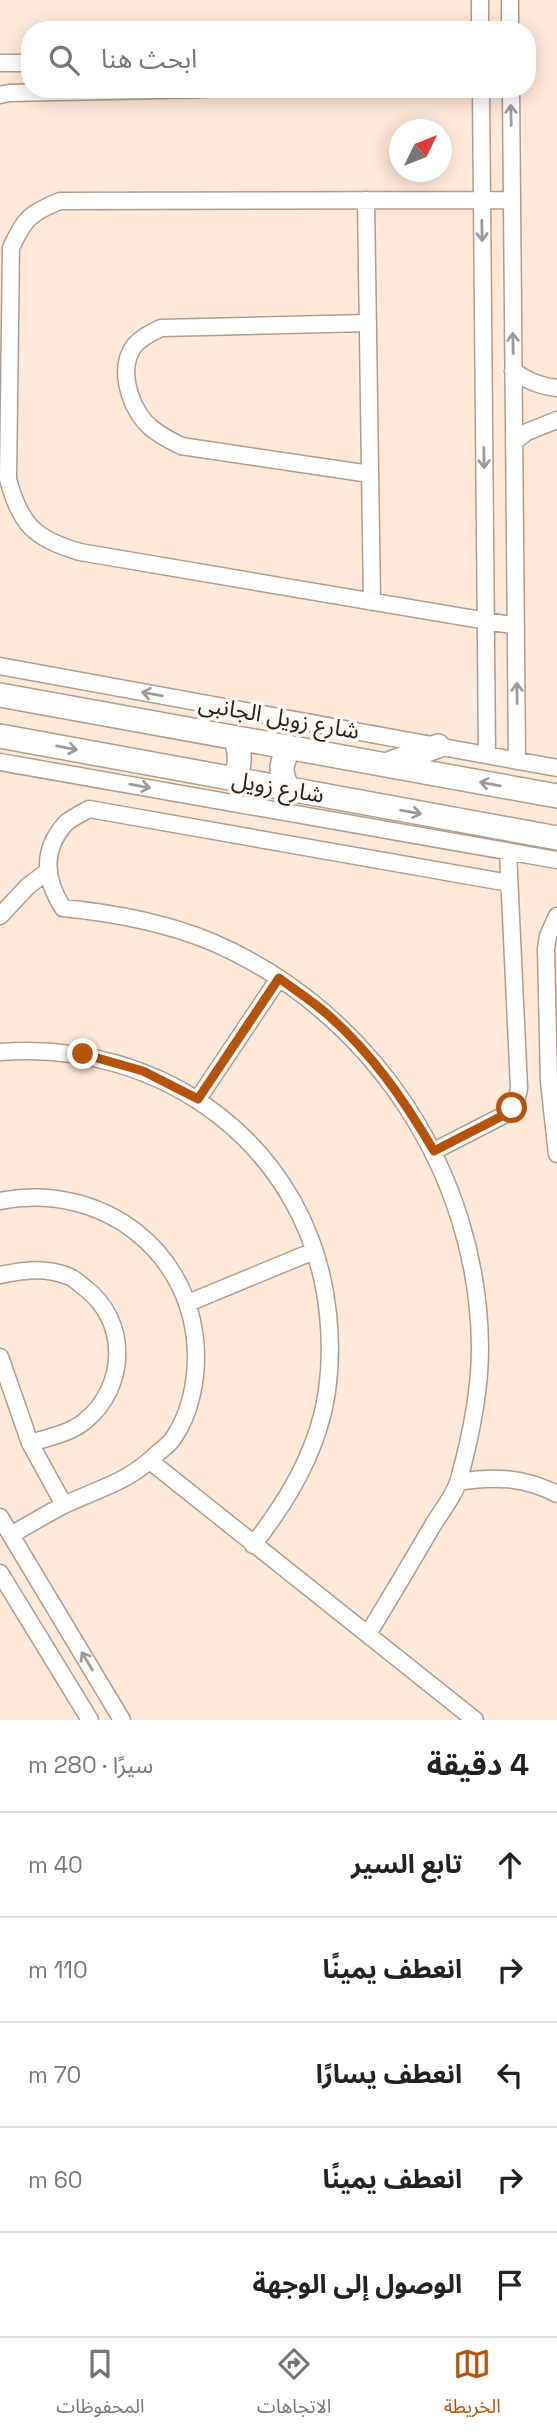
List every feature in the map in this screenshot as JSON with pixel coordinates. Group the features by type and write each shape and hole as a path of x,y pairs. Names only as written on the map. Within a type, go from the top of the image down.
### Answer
{"main road":[{"name":"شارع زويل","path":"0,695 557,796"},
{"name":"شارع زويل","path":"0,736 289,789 363,814 557,838"},
{"path":"234,779 240,763 239,746 235,738"},
{"path":"387,765 438,746"},
{"path":"289,789 282,775 282,768 283,760 291,748"}],"street":[{"path":"480,0 480,21"},
{"path":"510,0 510,21"},
{"path":"0,63 21,63"},
{"path":"0,95 21,93"},
{"path":"481,98 487,755"},
{"path":"511,98 517,761"},
{"path":"366,200 372,602"},
{"path":"512,200 60,201 38,210 21,226 11,248 8,479 15,506 31,529 53,545 80,552 516,626"},
{"path":"368,323 161,328 146,335 134,346 127,362 127,383 134,404 146,422 162,436 181,446 370,474"},
{"path":"513,371 533,383 557,388"},
{"path":"514,442 527,432 557,420"},
{"name":"شارع زويل الجانبى","path":"0,666 557,768"},
{"path":"0,762 363,814 508,852 557,860"},
{"path":"368,1634 458,1482 475,1416 480,1349 475,1280 459,1214 434,1151 404,1100 368,1054 326,1013 279,978 222,947 175,929 138,919 62,908 52,891 48,871 52,845 66,822 89,809 509,883"},
{"path":"434,1151 504,1115 517,1098 519,1088 508,852"},
{"path":"0,916 28,886 48,871"},
{"path":"557,916 548,936 546,949 549,1082 557,1154"},
{"path":"198,1099 279,978"},
{"path":"0,1052 22,1050 83,1054 143,1071 198,1099 247,1141 280,1181 300,1215 314,1251 327,1306 330,1339 328,1384 319,1428 303,1470 281,1509 253,1545"},
{"path":"0,1200 41,1196 79,1202 115,1216 146,1239 171,1269 188,1303 196,1338 196,1373 189,1407 174,1438 122,1482 64,1506 11,1535"},
{"path":"188,1303 314,1251"},
{"path":"0,1275 35,1268 70,1276 98,1297 115,1328 118,1363 107,1397 84,1422 30,1443"},
{"path":"0,1357 30,1443 64,1506"},
{"path":"150,1461 475,1720"},
{"path":"458,1482 513,1478 541,1485 557,1494"},
{"path":"0,1517 122,1720"},
{"path":"0,1573 90,1720"}],"route":[{"path":"83,1054 143,1071 198,1099 279,978 326,1013 368,1054 404,1100 434,1151 504,1115 512,1108"}]}
